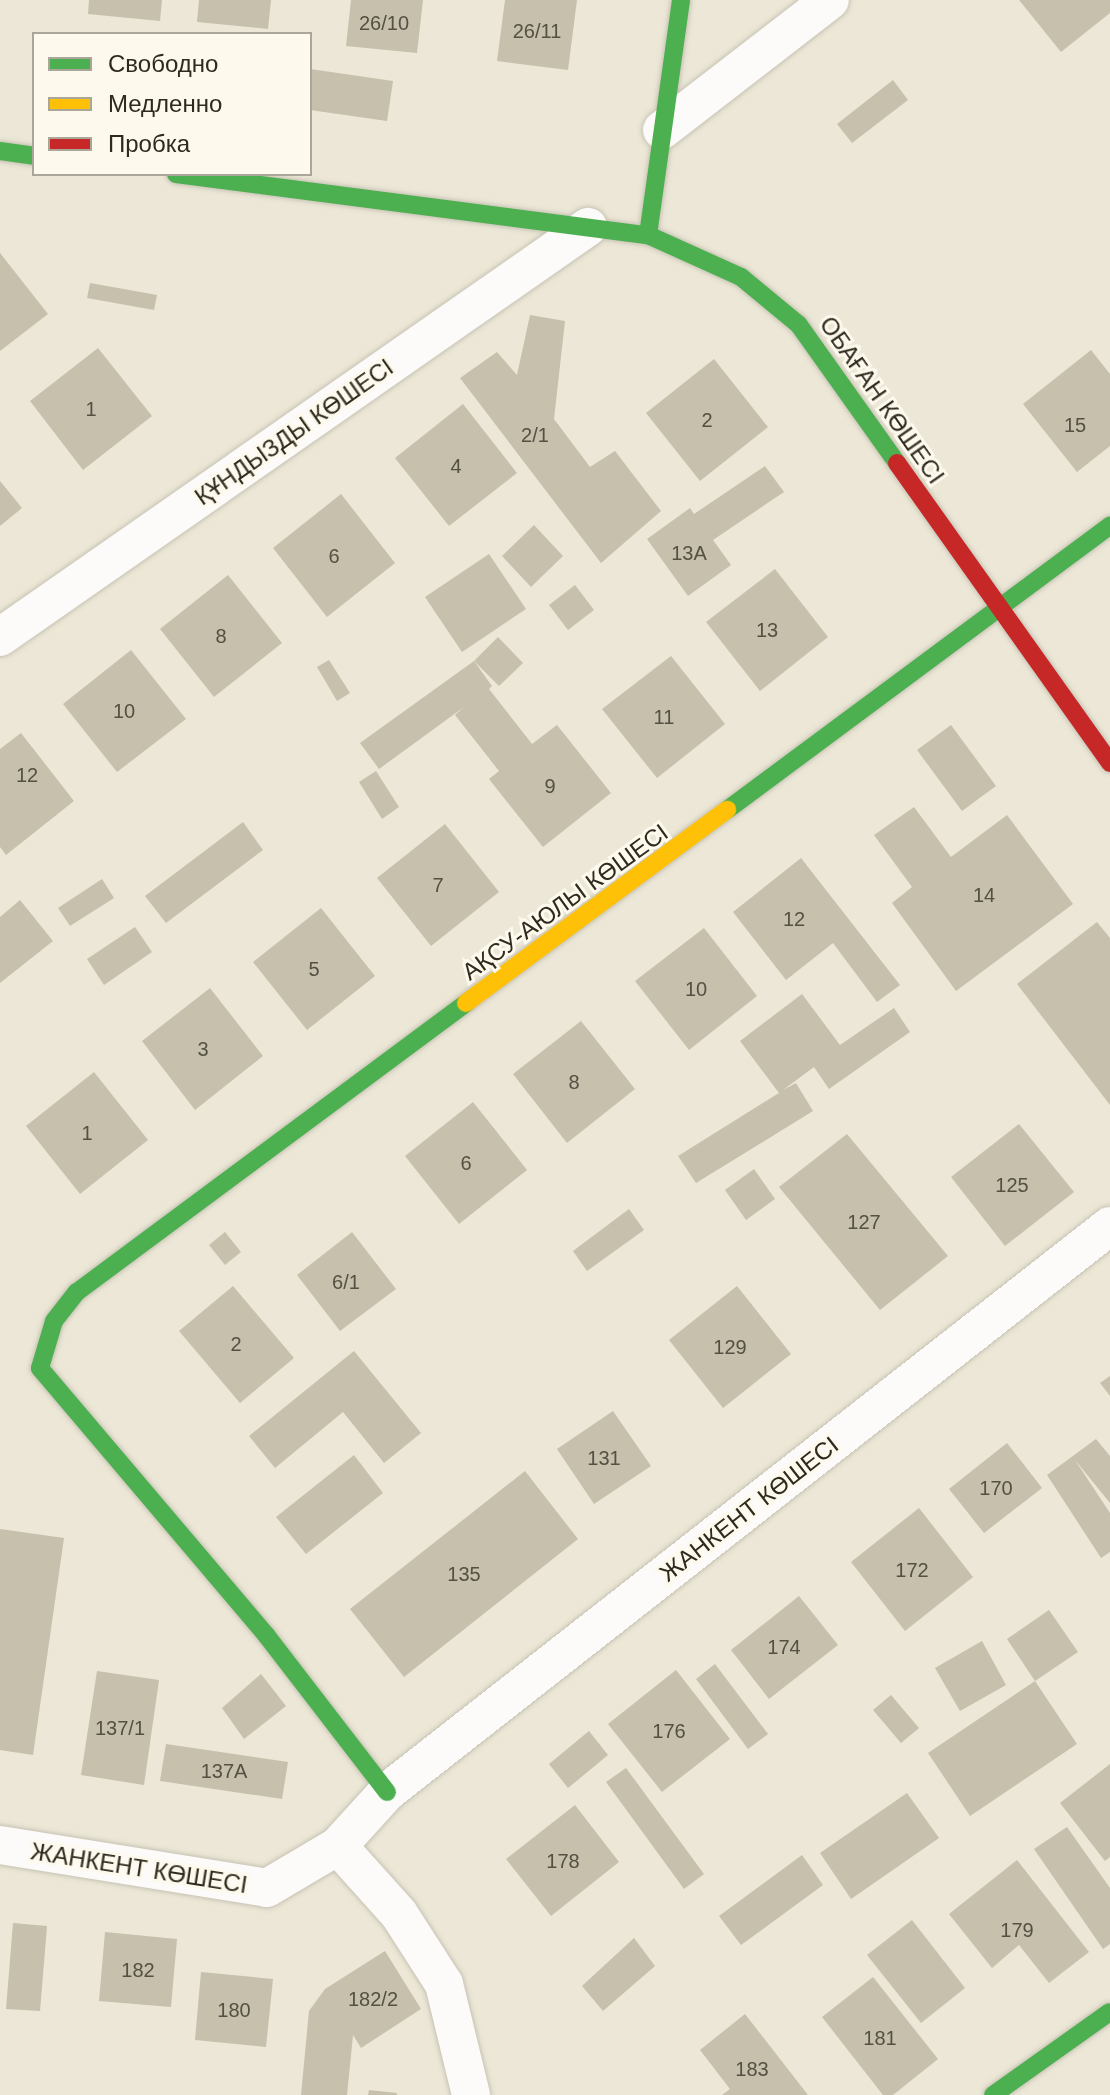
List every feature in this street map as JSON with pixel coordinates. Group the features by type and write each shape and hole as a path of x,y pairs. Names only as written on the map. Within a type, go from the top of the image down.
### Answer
{"street":[{"path":"648,235 681,0"},
{"path":"662,130 830,0"},
{"path":"0,151 32,156"},
{"name":"ОБАҒАН КӨШЕСІ","path":"192,176 648,235 741,277 799,325 1110,763"},
{"name":"ҚҰНДЫЗДЫ КӨШЕСІ","path":"0,637 588,227"},
{"name":"АҚСУ-АЮЛЫ КӨШЕСІ","path":"387,1792 267,1636 40,1368 54,1321 77,1292 1110,526"},
{"name":"ЖАНКЕНТ КӨШЕСІ","path":"0,1845 267,1888 338,1846 387,1792 1110,1226"},
{"path":"338,1846 399,1914 444,1984 471,2095"},
{"path":"993,2095 1110,2012"}],"building":[{"path":"89,0 162,0 160,21 88,14"},
{"path":"199,0 271,0 268,29 197,22"},
{"path":"351,0 423,0 417,53 346,46"},
{"path":"505,0 577,0 568,70 497,61"},
{"path":"1019,0 1110,0 1110,13 1061,52"},
{"path":"312,69 393,81 387,121 312,110"},
{"path":"893,80 908,100 852,143 837,124"},
{"path":"0,253 48,314 0,351"},
{"path":"90,283 157,295 154,310 87,298"},
{"path":"530,315 565,321 554,419 590,467 615,451 661,511 601,563 460,378 497,352 517,375"},
{"path":"98,348 152,416 83,470 30,401"},
{"path":"1091,350 1110,374 1110,446 1077,472 1023,404"},
{"path":"714,359 768,427 700,481 646,413"},
{"path":"463,404 517,473 449,526 395,458"},
{"path":"765,466 784,492 713,540 731,565 688,596 647,539 690,508 694,514"},
{"path":"0,481 22,508 0,526"},
{"path":"341,494 395,563 327,617 273,548"},
{"path":"534,525 563,556 531,587 502,556"},
{"path":"489,554 526,609 462,652 425,597"},
{"path":"775,569 828,637 760,691 706,622"},
{"path":"228,575 282,643 214,697 160,629"},
{"path":"575,585 594,610 568,630 549,605"},
{"path":"498,637 523,663 499,686 474,661"},
{"path":"131,650 186,719 117,772 63,704"},
{"path":"671,656 725,724 657,778 602,709"},
{"path":"329,660 350,693 337,701 317,667"},
{"path":"474,661 492,686 489,689 532,744 557,725 611,793 543,847 489,779 499,771 455,715 464,707 379,769 360,743"},
{"path":"951,725 996,786 962,811 917,750"},
{"path":"21,733 74,801 6,855 0,847 0,749"},
{"path":"376,771 399,807 382,819 359,782"},
{"path":"914,807 951,857 1007,815 1073,904 956,991 892,903 912,887 874,835"},
{"path":"243,822 263,850 166,923 145,896"},
{"path":"445,824 499,892 431,946 377,878"},
{"path":"801,858 900,985 877,1002 833,943 786,980 733,912"},
{"path":"102,879 114,898 70,926 58,908"},
{"path":"20,900 53,941 0,983 0,917"},
{"path":"321,908 375,976 307,1030 253,962"},
{"path":"1097,922 1110,938 1110,1105 1017,984"},
{"path":"135,927 152,952 104,985 87,959"},
{"path":"704,928 757,996 689,1050 635,981"},
{"path":"210,988 263,1056 195,1110 142,1041"},
{"path":"802,994 840,1045 894,1008 910,1032 829,1089 814,1067 783,1090 796,1083 813,1111 696,1183 678,1156 779,1093 740,1041"},
{"path":"581,1021 635,1089 567,1143 513,1074"},
{"path":"94,1072 148,1140 80,1194 26,1126"},
{"path":"473,1102 527,1170 459,1224 405,1156"},
{"path":"1019,1124 1074,1192 1005,1246 951,1177"},
{"path":"847,1134 948,1256 880,1310 779,1187"},
{"path":"754,1169 775,1199 746,1220 725,1190"},
{"path":"629,1209 644,1230 587,1271 573,1251"},
{"path":"225,1232 241,1252 225,1265 209,1245"},
{"path":"352,1232 396,1289 340,1331 297,1275"},
{"path":"233,1286 294,1358 240,1403 179,1331"},
{"path":"737,1286 791,1354 723,1408 669,1340"},
{"path":"354,1351 421,1433 384,1463 343,1412 275,1468 249,1436"},
{"path":"1110,1376 1110,1396 1100,1383"},
{"path":"613,1411 651,1466 594,1504 557,1449"},
{"path":"1096,1439 1110,1456 1110,1503 1075,1460 1110,1513 1110,1552 1101,1558 1047,1475"},
{"path":"1007,1443 1042,1488 984,1533 949,1489"},
{"path":"354,1455 383,1493 306,1554 276,1517"},
{"path":"525,1471 578,1539 404,1677 350,1609"},
{"path":"919,1508 973,1577 905,1631 851,1562"},
{"path":"0,1529 64,1538 33,1755 0,1750"},
{"path":"799,1596 838,1645 769,1699 731,1650"},
{"path":"1049,1610 1078,1652 1035,1681 1007,1639"},
{"path":"982,1641 1006,1685 960,1711 935,1668"},
{"path":"715,1664 768,1734 748,1749 696,1679"},
{"path":"676,1670 730,1739 662,1792 608,1724"},
{"path":"97,1671 159,1680 144,1785 81,1775"},
{"path":"261,1674 286,1706 244,1739 222,1708"},
{"path":"1035,1681 1077,1744 970,1816 928,1753"},
{"path":"891,1695 919,1728 901,1743 873,1710"},
{"path":"589,1731 608,1755 568,1788 549,1764"},
{"path":"166,1744 288,1762 282,1799 160,1781"},
{"path":"1110,1764 1110,1857 1105,1861 1060,1803"},
{"path":"626,1768 704,1874 684,1889 606,1782"},
{"path":"907,1793 939,1838 851,1899 820,1853"},
{"path":"575,1805 619,1862 551,1916 506,1859"},
{"path":"1067,1827 1110,1888 1110,1944 1103,1949 1034,1849"},
{"path":"802,1855 823,1885 741,1945 719,1916"},
{"path":"1017,1860 1089,1952 1049,1983 1019,1945 992,1968 949,1914"},
{"path":"912,1920 965,1988 921,2023 867,1955"},
{"path":"13,1923 47,1926 40,2011 6,2009"},
{"path":"105,1932 177,1939 171,2007 99,2001"},
{"path":"634,1938 655,1966 603,2011 582,1986"},
{"path":"385,1951 421,2009 361,2048 353,2035 347,2095 301,2095 309,2011 325,1989"},
{"path":"201,1972 273,1979 266,2047 195,2040"},
{"path":"873,1977 938,2059 893,2095 883,2095 822,2017"},
{"path":"745,2014 808,2095 722,2095 730,2089 700,2050"},
{"path":"369,2090 397,2093 397,2095 368,2095"}],"traffic: fast":[{"path":"648,235 681,0"},
{"path":"0,151 32,156"},
{"path":"191,176 648,235 741,277 799,325 897,463"},
{"path":"727,810 1110,526"},
{"path":"387,1792 267,1636 40,1368 54,1321 77,1292 466,1003"},
{"path":"993,2095 1110,2012"}],"traffic: slow":[{"path":"466,1003 727,810"}],"traffic: jam":[{"path":"897,463 1110,763"}]}
